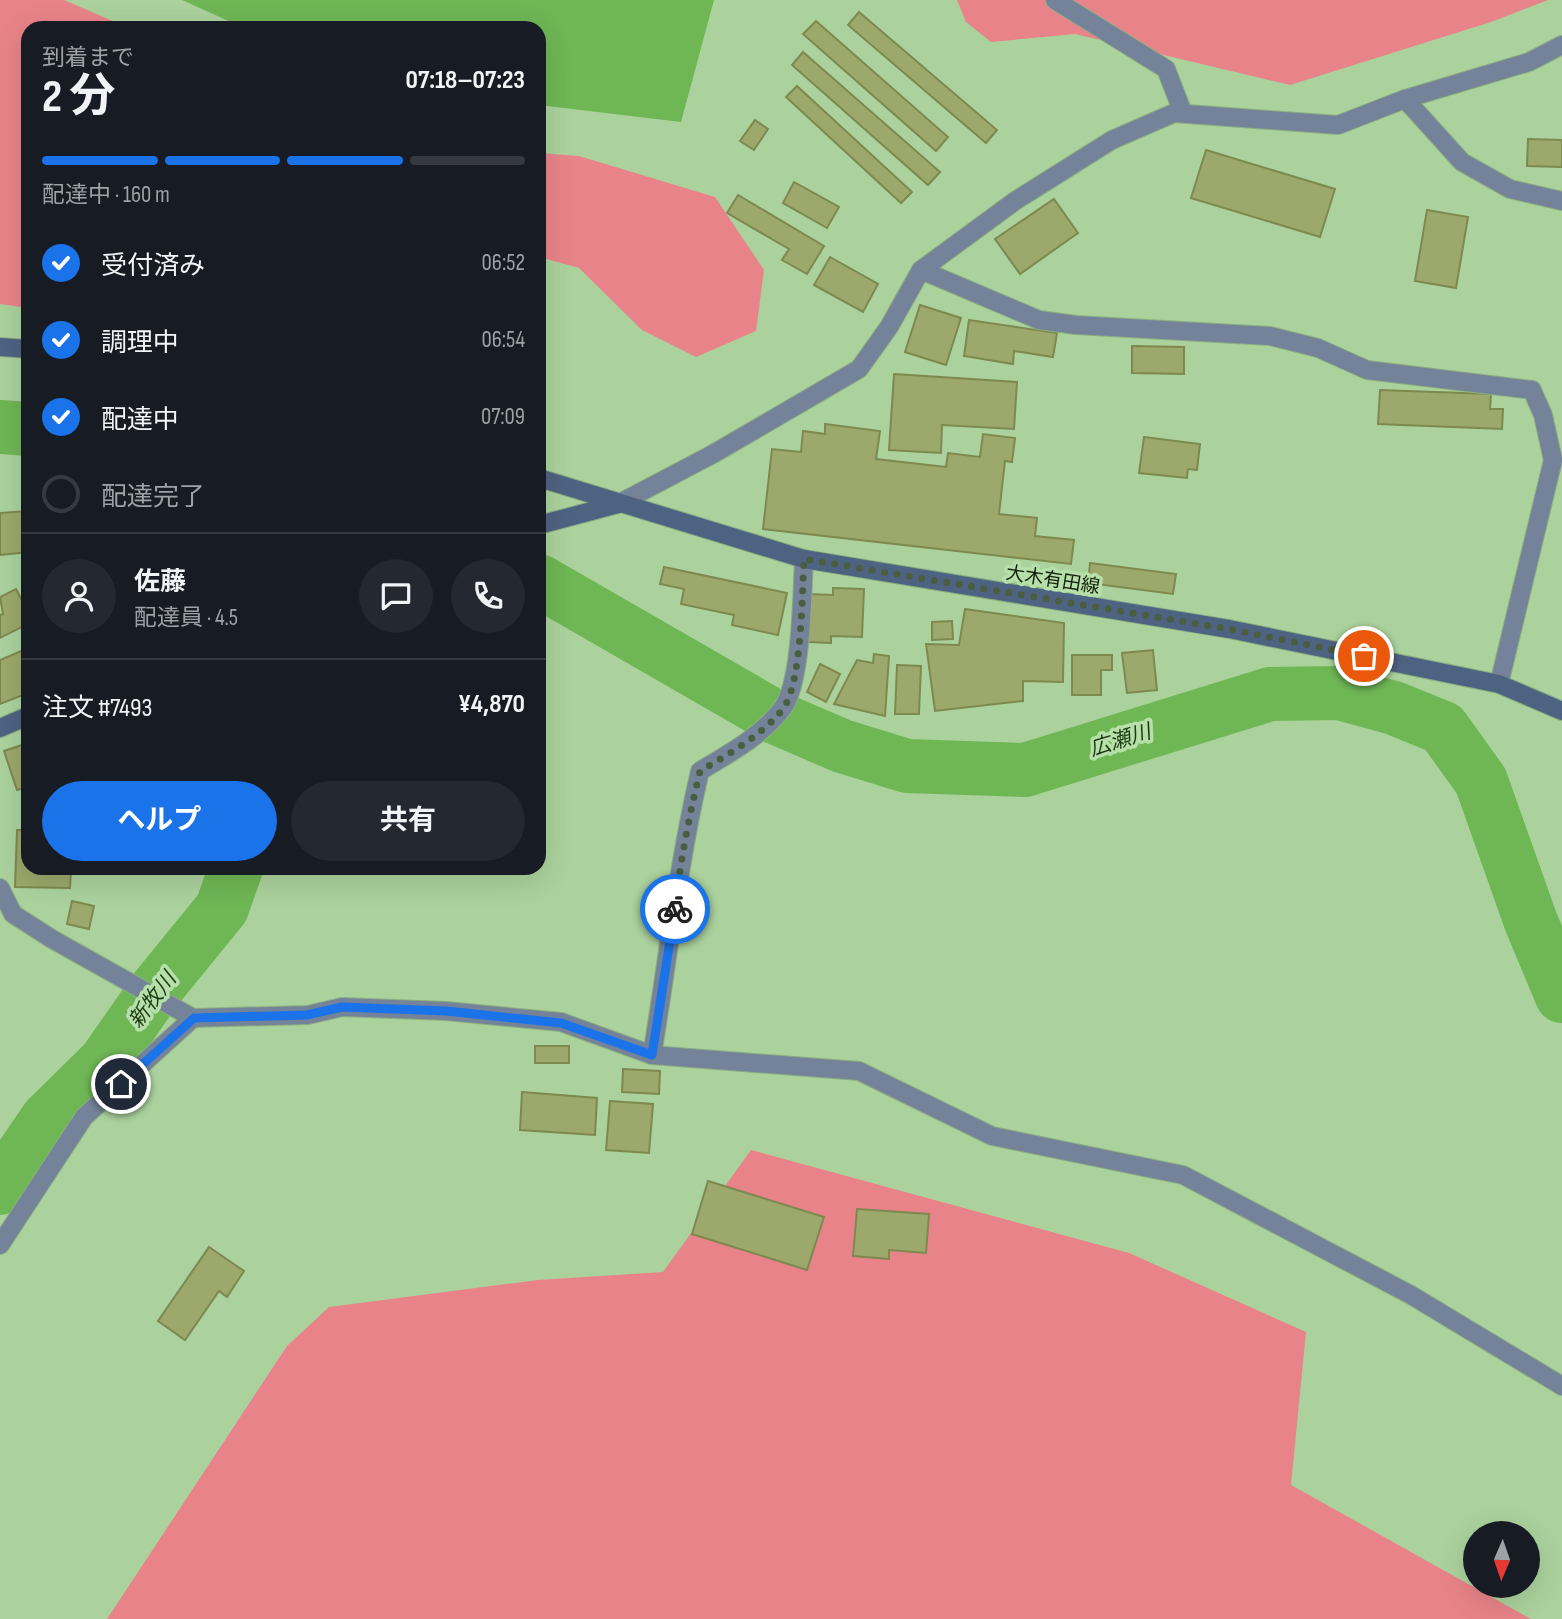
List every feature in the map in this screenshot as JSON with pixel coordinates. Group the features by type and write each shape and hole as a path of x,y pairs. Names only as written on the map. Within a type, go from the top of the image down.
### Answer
{"main road":[{"path":"0,347 21,348"},
{"name":"大木有田線","path":"546,480 804,559 1229,629 1499,684 1562,711"},
{"path":"546,523 618,504"},
{"path":"0,728 21,719"}],"street":[{"path":"1055,0 1166,69 1183,113"},
{"path":"618,504 713,454 859,369 889,327 921,270 1015,201 1112,140 1174,113 1338,125 1405,99 1529,62 1562,45"},
{"path":"1405,99 1462,162 1510,190 1562,201"},
{"path":"921,270 1039,320 1076,325 1270,337 1318,348 1367,370 1532,390 1543,415 1553,460 1499,684"},
{"path":"652,1055 670,951 682,849 691,823 700,771 750,742 785,707 797,662 804,559"},
{"path":"0,888 13,914 52,939 194,1018 307,1015 342,1007 446,1011 561,1023 652,1055 859,1071 992,1136 1183,1175 1411,1295 1562,1386"},
{"path":"0,1245 84,1117 194,1018"}],"shaded area":[{"path":"0,0 64,0 113,21 21,21 21,307 0,304"},
{"path":"182,0 714,0 681,122 546,106 546,21 228,21"},
{"path":"957,0 1548,0 1491,22 1290,85 1075,34 991,42 966,22"},
{"path":"546,154 579,156 715,197 764,270 756,331 696,357 642,330 579,268 546,259"},
{"path":"751,1150 1129,1253 1306,1332 1291,1485 1463,1581 1463,1598 1493,1598 1531,1619 107,1619 287,1346 329,1307 538,1280 663,1272"}],"building":[{"path":"859,12 997,130 986,143 848,25"},
{"path":"816,21 948,137 936,151 803,34"},
{"path":"803,52 940,172 928,185 792,65"},
{"path":"797,86 912,192 901,203 786,97"},
{"path":"755,120 768,129 754,150 740,141"},
{"path":"1528,139 1562,140 1562,167 1527,166"},
{"path":"1206,150 1335,189 1320,237 1191,198"},
{"path":"794,182 839,207 827,228 783,203"},
{"path":"738,195 824,246 807,274 782,260 789,249 727,213"},
{"path":"1054,199 1078,233 1020,274 995,239"},
{"path":"1427,210 1468,217 1456,288 1415,281"},
{"path":"830,257 878,284 863,312 814,285"},
{"path":"920,305 961,318 946,365 905,352"},
{"path":"969,320 1057,333 1053,357 1014,351 1013,364 964,356"},
{"path":"1132,346 1184,347 1184,374 1132,373"},
{"path":"894,374 1017,382 1014,429 942,425 941,453 889,450"},
{"path":"1380,390 1491,394 1490,409 1503,409 1502,429 1378,424"},
{"path":"825,424 880,431 876,459 946,467 948,453 980,457 983,434 1015,438 1012,462 1005,461 999,514 1037,518 1035,536 1074,540 1071,564 763,529 772,449 801,452 803,431 825,434"},
{"path":"1144,437 1200,444 1197,470 1188,469 1187,478 1139,473"},
{"path":"21,511 21,553 0,555 0,513"},
{"path":"1090,563 1176,574 1173,594 1088,583"},
{"path":"664,567 787,593 778,635 732,625 734,615 681,604 684,589 660,584"},
{"path":"833,588 864,589 862,637 831,636 831,643 808,642 809,594 833,595"},
{"path":"16,589 21,599 21,628 0,638 0,615 3,614 0,597"},
{"path":"965,609 1064,623 1063,682 1023,681 1023,701 935,711 926,644 959,645"},
{"path":"952,621 953,639 932,640 932,622"},
{"path":"1153,650 1157,690 1127,693 1122,653"},
{"path":"21,651 21,696 0,704 0,660"},
{"path":"874,654 889,656 885,716 834,704 857,660 873,663"},
{"path":"1072,655 1112,655 1112,670 1101,670 1101,695 1072,695"},
{"path":"820,664 840,674 826,702 807,692"},
{"path":"897,665 921,666 919,714 895,714"},
{"path":"21,745 21,789 17,790 4,751"},
{"path":"17,830 21,830 21,875 71,875 70,888 15,887"},
{"path":"72,901 94,906 89,929 67,924"},
{"path":"535,1046 569,1046 569,1063 535,1063"},
{"path":"623,1069 660,1071 659,1094 622,1092"},
{"path":"522,1092 597,1098 595,1135 520,1130"},
{"path":"610,1101 653,1104 649,1153 606,1150"},
{"path":"708,1181 824,1217 807,1270 692,1234"},
{"path":"857,1209 929,1214 926,1253 889,1250 889,1259 853,1256"},
{"path":"209,1247 244,1271 227,1297 219,1291 185,1340 158,1321"}],"waterway":[{"name":"広瀬川","path":"0,427 21,428"},
{"name":"広瀬川","path":"546,585 777,718 842,746 907,766 1025,770 1270,694 1339,693 1394,708 1443,728 1481,781 1531,922 1562,996"},
{"name":"新牧川","path":"0,1188 47,1119 105,1062 156,989 222,908 234,875"}],"way so far":[{"path":"675,909 682,849 691,823 700,771 750,742 785,707 797,662 804,559 1229,629 1364,656"}],"route":[{"path":"121,1084 194,1018 307,1015 342,1007 446,1011 561,1023 652,1055 675,909"}]}
